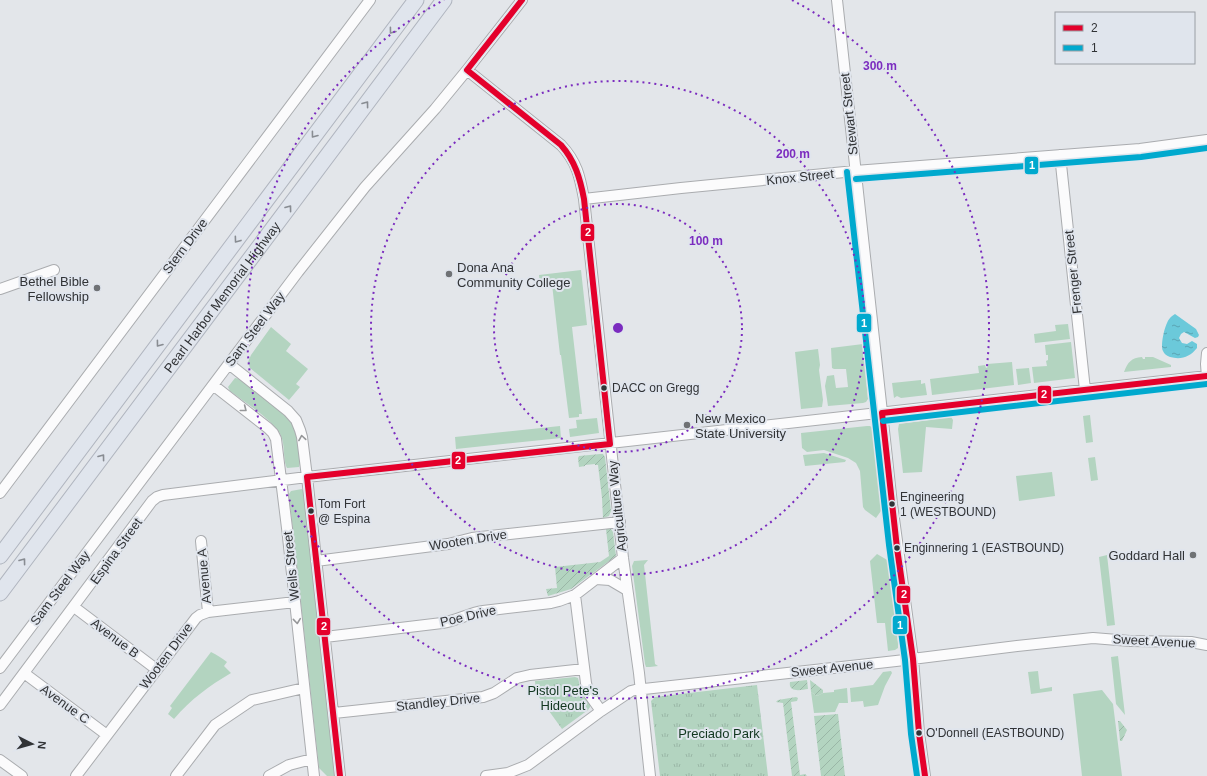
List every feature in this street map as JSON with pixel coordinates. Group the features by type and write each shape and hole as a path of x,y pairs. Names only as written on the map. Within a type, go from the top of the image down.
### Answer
{"highway":[{"name":"Pearl Harbor Memorial Highway","path":"0,556 416,0"},
{"name":"Pearl Harbor Memorial Highway","path":"0,592 444,0"}],"street":[{"name":"Stern Drive","path":"0,492 370,0"},
{"name":"Sam Steel Way","path":"0,668 298,272 365,187 432,113 522,0"},
{"name":"Stewart Street","path":"837,0 897,548 913,659 919,733 925,776"},
{"name":"Agriculture Way","path":"467,70 556,140 571,156 577,168 584,199 623,558 650,776"},
{"name":"Knox Street","path":"584,199 681,188 855,172 1140,149 1207,140"},
{"name":"Frenger Street","path":"1060,155 1085,390"},
{"path":"0,289 54,270"},
{"path":"1207,353 1207,376"},
{"name":"Wells Street","path":"229,364 288,411 296,420 302,437 340,776"},
{"name":"Espina Street","path":"0,705 152,501 163,495 307,477 1207,376"},
{"name":"Wells Street","path":"213,385 268,428 276,439 314,776"},
{"name":"Wooten Drive","path":"316,561 448,544 472,538 620,522"},
{"name":"Avenue A","path":"201,541 208,612"},
{"name":"Poe Drive","path":"325,637 450,622 476,612 551,603 567,599 623,558"},
{"path":"596,579 610,580 627,590"},
{"path":"575,594 586,683 590,694 601,711"},
{"name":"Wooten Drive","path":"76,776 196,618 208,612 295,602"},
{"name":"Avenue B","path":"74,607 156,669"},
{"name":"Sweet Avenue","path":"486,776 508,773 528,765 601,711 631,691 640,689 1093,638 1206,644"},
{"name":"Standley Drive","path":"334,713 483,697 494,693 517,678 530,675 584,669"},
{"name":"Avenue C","path":"24,673 107,734"},
{"path":"176,776 214,726 227,717 252,700 304,688"},
{"path":"269,776 289,765 312,759"},
{"path":"0,760 22,776"}],"green space":[{"path":"581,270 587,325 572,327 582,414 579,414 579,417 569,418 552,284 540,285 539,275"},
{"path":"1068,324 1070,339 1035,343 1034,334 1056,331 1055,325"},
{"path":"271,327 291,344 286,351 308,369 296,384 300,387 289,400 250,368 248,362 251,355"},
{"path":"1071,342 1075,378 1034,383 1032,367 1047,366 1046,361 1048,360 1048,355 1046,355 1045,345"},
{"path":"863,344 868,399 863,403 828,406 825,386 827,376 834,375 836,388 848,387 846,369 832,368 831,348"},
{"path":"818,349 823,400 822,407 801,409 795,352"},
{"path":"1142,357 1145,359 1145,357 1153,357 1171,365 1171,367 1124,372 1130,361 1135,358"},
{"path":"1012,362 1014,385 932,395 930,379 979,373 978,366 985,365 986,368 988,367 987,364"},
{"path":"1029,368 1031,383 1018,385 1016,369"},
{"path":"235,378 240,379 280,411 292,423 297,438 300,462 299,467 287,468 282,439 278,430 273,424 230,391 228,387"},
{"path":"921,380 921,384 925,383 927,395 901,398 897,396 894,398 892,383"},
{"path":"1090,415 1093,442 1086,443 1083,416"},
{"path":"951,417 953,420 952,429 926,427 922,472 903,473 898,429 899,424"},
{"path":"597,418 599,433 570,437 569,429 577,428 576,420"},
{"path":"560,426 561,438 456,449 455,437"},
{"path":"867,426 874,429 883,508 876,518 863,507 860,471 856,463 848,458 824,450 807,452 802,448 801,433"},
{"path":"824,453 846,460 845,462 805,466 803,455"},
{"path":"603,454 605,457 611,511 609,516 603,518 598,465 585,465 579,467 578,458 579,456"},
{"path":"1095,457 1098,480 1091,481 1088,458"},
{"path":"1052,472 1055,496 1019,501 1016,476"},
{"path":"302,489 304,492 335,776 327,776 319,768 289,494 291,491"},
{"path":"606,529 611,529 613,532 616,556 571,589 548,596 546,589 557,588 555,567 600,562 609,556"},
{"path":"877,554 889,561 898,644 898,648 895,650 888,651 885,623 877,623 870,561"},
{"path":"1107,555 1115,625 1107,626 1099,557"},
{"path":"648,560 644,565 655,664 658,666 646,667 632,566 634,561"},
{"path":"211,652 227,662 224,666 231,673 201,693 174,719 168,714 172,708 170,706"},
{"path":"1118,656 1125,715 1116,704 1111,657"},
{"path":"891,671 892,673 885,686 878,705 864,707 863,701 851,702 850,688 873,685 883,672"},
{"path":"1038,671 1040,689 1052,687 1052,691 1031,694 1028,672"},
{"name":"Pistol Pete's Hideout","path":"575,677 578,678 581,690 590,704 590,707 562,729 536,693 535,681"},
{"path":"807,680 808,689 796,690 790,686 790,682"},
{"path":"810,680 823,690 823,693 817,696 811,692"},
{"name":"Preciado Park","path":"757,685 768,776 660,776 651,701 655,697"},
{"path":"847,688 848,703 839,703 835,712 814,713 811,692 817,696 823,693 834,692 834,690"},
{"path":"1102,690 1113,704 1122,776 1082,776 1073,694"},
{"path":"798,698 797,701 791,702 800,775 805,774 807,776 792,776 783,703 776,702 778,700"},
{"path":"838,714 845,776 821,776 814,716"},
{"path":"1118,721 1120,721 1127,730 1122,741 1120,741"}],"water":[{"path":"1175,314 1196,329 1199,335 1195,338 1184,332 1181,334 1179,338 1182,343 1187,344 1192,341 1197,344 1197,348 1194,351 1188,356 1182,358 1168,356 1164,353 1162,348 1166,324"}],"transit line":[{"name":"2","path":"467,70 522,0"},
{"name":"2","path":"467,70 561,145 570,157 576,170 584,199 610,444"},
{"name":"1","path":"856,179 1141,157 1207,148"},
{"name":"1","path":"847,172 889,545 905,660 911,734 917,776"},
{"name":"2","path":"882,413 1207,376"},
{"name":"1","path":"883,421 1207,384"},
{"name":"2","path":"882,413 897,548 913,659 919,733 925,776"},
{"name":"2","path":"307,477 610,444"},
{"name":"2","path":"307,477 340,776"}],"place":[{"name":"Dona Ana Community College","path":"449,274"},
{"name":"Bethel Bible Fellowship","path":"97,288"},
{"name":"DACC on Gregg","path":"604,388"},
{"name":"New Mexico State University","path":"687,425"},
{"name":"Engineering 1 (WESTBOUND)","path":"892,504"},
{"name":"Tom Fort @ Espina","path":"311,511"},
{"name":"Enginnering 1 (EASTBOUND)","path":"897,548"},
{"name":"Goddard Hall","path":"1193,555"},
{"name":"O'Donnell (EASTBOUND)","path":"919,733"}]}
